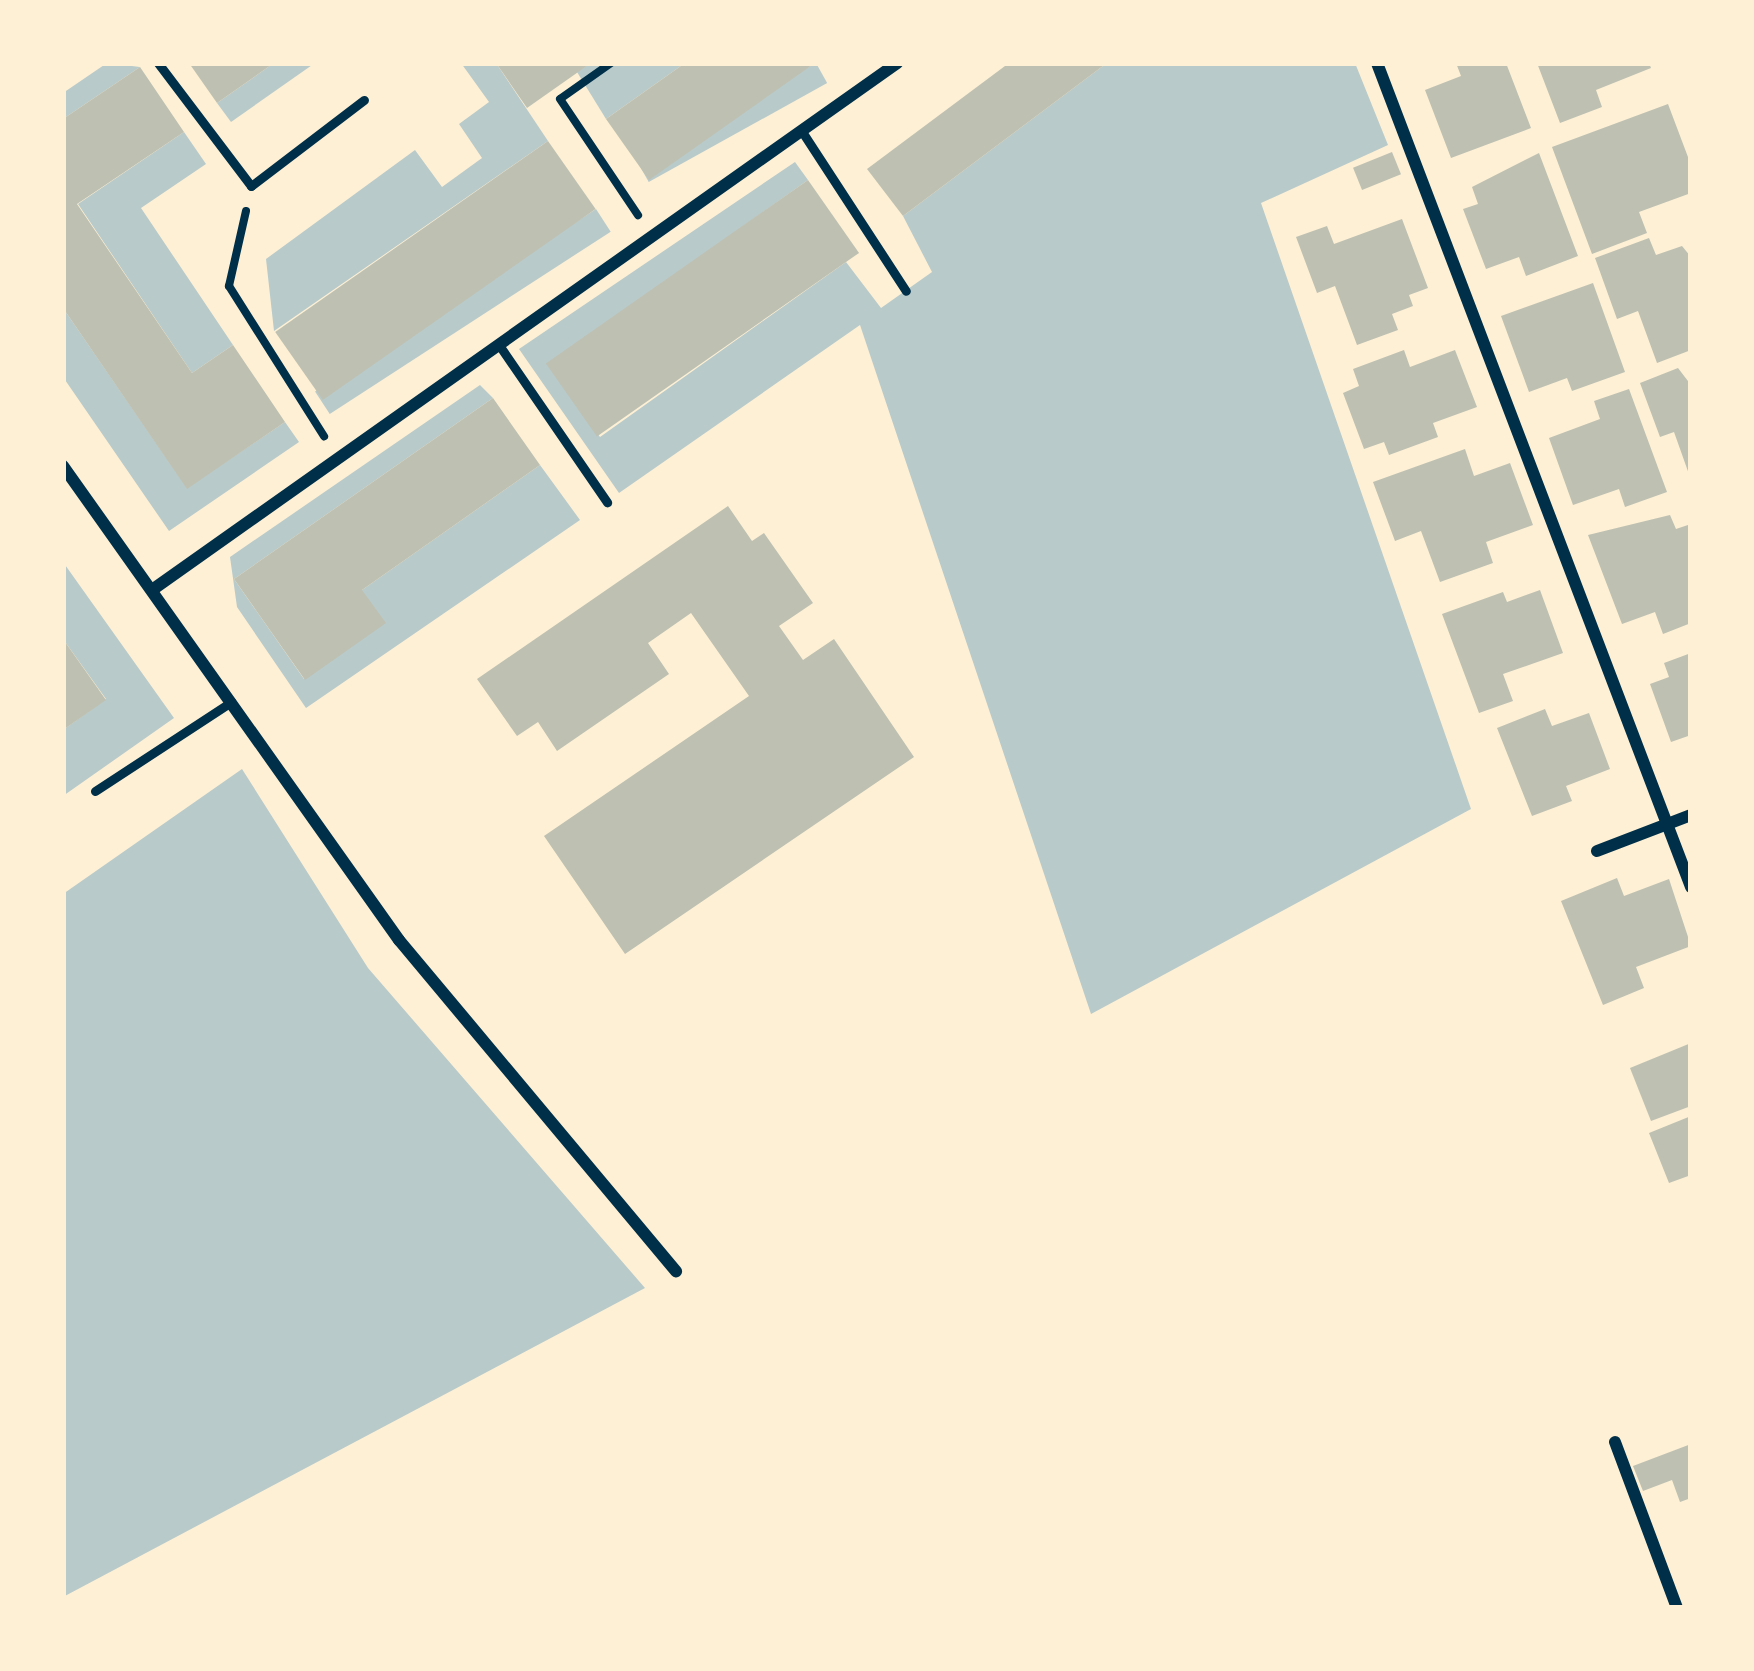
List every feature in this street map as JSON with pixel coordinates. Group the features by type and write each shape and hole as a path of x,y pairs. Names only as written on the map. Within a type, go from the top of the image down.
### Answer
{"street":[{"path":"152,590 897,63"},
{"path":"1377,63 1691,887"},
{"path":"63,466 398,940 676,1271"},
{"path":"1597,851 1691,815"},
{"path":"1615,1442 1677,1608"}],"lane":[{"path":"158,63 251,186 364,100"},
{"path":"801,130 905,291"},
{"path":"499,345 607,502"},
{"path":"95,791 232,701"}],"path":[{"path":"611,63 560,99 652,236"},
{"path":"251,186 229,286 338,458"}],"shaded area":[{"path":"107,63 140,67 63,119 63,93"},
{"path":"274,63 315,63 231,122 217,103"},
{"path":"461,63 496,63 548,141 274,331 266,259 415,150 442,187 482,158 459,124 489,102"},
{"path":"591,63 685,63 606,119 577,72"},
{"path":"816,63 827,83 649,182 638,162"},
{"path":"1107,63 1355,63 1388,145 1261,203 1471,809 1091,1014 860,325 619,493 519,349 795,162 808,180 548,365 600,437 846,262 881,308 932,272 903,216"},
{"path":"184,132 206,164 141,208 233,345 192,373 78,204"},
{"path":"596,209 611,232 330,414 315,391"},
{"path":"63,308 187,488 285,422 299,442 169,531 63,377"},
{"path":"480,385 493,398 234,579 304,679 362,590 540,465 580,520 306,708 237,607 230,557"},
{"path":"63,562 174,718 63,796 63,730 106,699 63,639"},
{"path":"242,769 368,968 645,1288 63,1597 63,894"}],"building":[{"path":"189,63 274,63 217,103"},
{"path":"496,63 591,63 527,108"},
{"path":"685,63 815,63 649,180 606,119"},
{"path":"1009,63 1107,63 903,216 867,169"},
{"path":"1456,63 1506,63 1531,128 1451,158 1425,90 1461,76"},
{"path":"1537,63 1649,63 1651,68 1596,90 1602,107 1560,123"},
{"path":"140,67 184,132 77,204 192,373 233,345 285,422 187,489 63,308 63,119"},
{"path":"1668,104 1691,165 1691,193 1639,212 1647,233 1592,254 1552,147"},
{"path":"548,141 596,209 323,400 275,332"},
{"path":"1392,152 1401,174 1362,190 1353,168"},
{"path":"1539,153 1578,256 1526,276 1519,257 1486,269 1463,209 1478,204 1472,187"},
{"path":"808,180 859,253 597,436 546,364"},
{"path":"1402,219 1428,288 1409,295 1413,306 1392,314 1398,330 1357,345 1335,286 1317,293 1296,237 1327,226 1334,244"},
{"path":"1649,238 1656,255 1682,246 1691,257 1691,350 1657,363 1638,311 1617,319 1595,258"},
{"path":"1593,283 1625,372 1572,391 1567,378 1529,392 1501,316"},
{"path":"1404,350 1410,367 1455,350 1477,407 1433,423 1438,437 1389,455 1384,442 1364,449 1343,393 1359,386 1353,369"},
{"path":"1678,368 1691,385 1690,477 1674,432 1660,437 1640,383"},
{"path":"1629,389 1667,492 1625,507 1619,489 1573,505 1549,438 1600,419 1594,401"},
{"path":"493,398 540,465 362,590 386,623 305,680 234,579"},
{"path":"1465,449 1474,476 1510,463 1533,525 1486,542 1493,563 1440,582 1421,531 1395,541 1373,482"},
{"path":"728,506 752,541 764,533 813,603 779,626 803,660 834,639 914,757 625,954 544,836 749,696 691,613 648,643 669,674 557,751 538,722 517,736 477,679"},
{"path":"1670,515 1676,529 1688,525 1691,533 1691,623 1663,634 1655,612 1622,624 1588,535"},
{"path":"1540,590 1563,653 1503,674 1513,701 1479,713 1442,614 1503,592 1507,602"},
{"path":"63,639 106,700 63,730"},
{"path":"1691,653 1691,735 1671,742 1650,684 1669,677 1664,663"},
{"path":"1545,709 1552,726 1589,713 1610,769 1566,786 1572,801 1532,816 1497,728"},
{"path":"1617,878 1624,896 1669,879 1691,946 1636,967 1644,988 1603,1005 1561,901"},
{"path":"1691,1043 1691,1106 1651,1121 1630,1068"},
{"path":"1691,1116 1691,1175 1669,1183 1649,1133"},
{"path":"1691,1444 1691,1498 1680,1502 1672,1480 1643,1491 1633,1466"}]}
